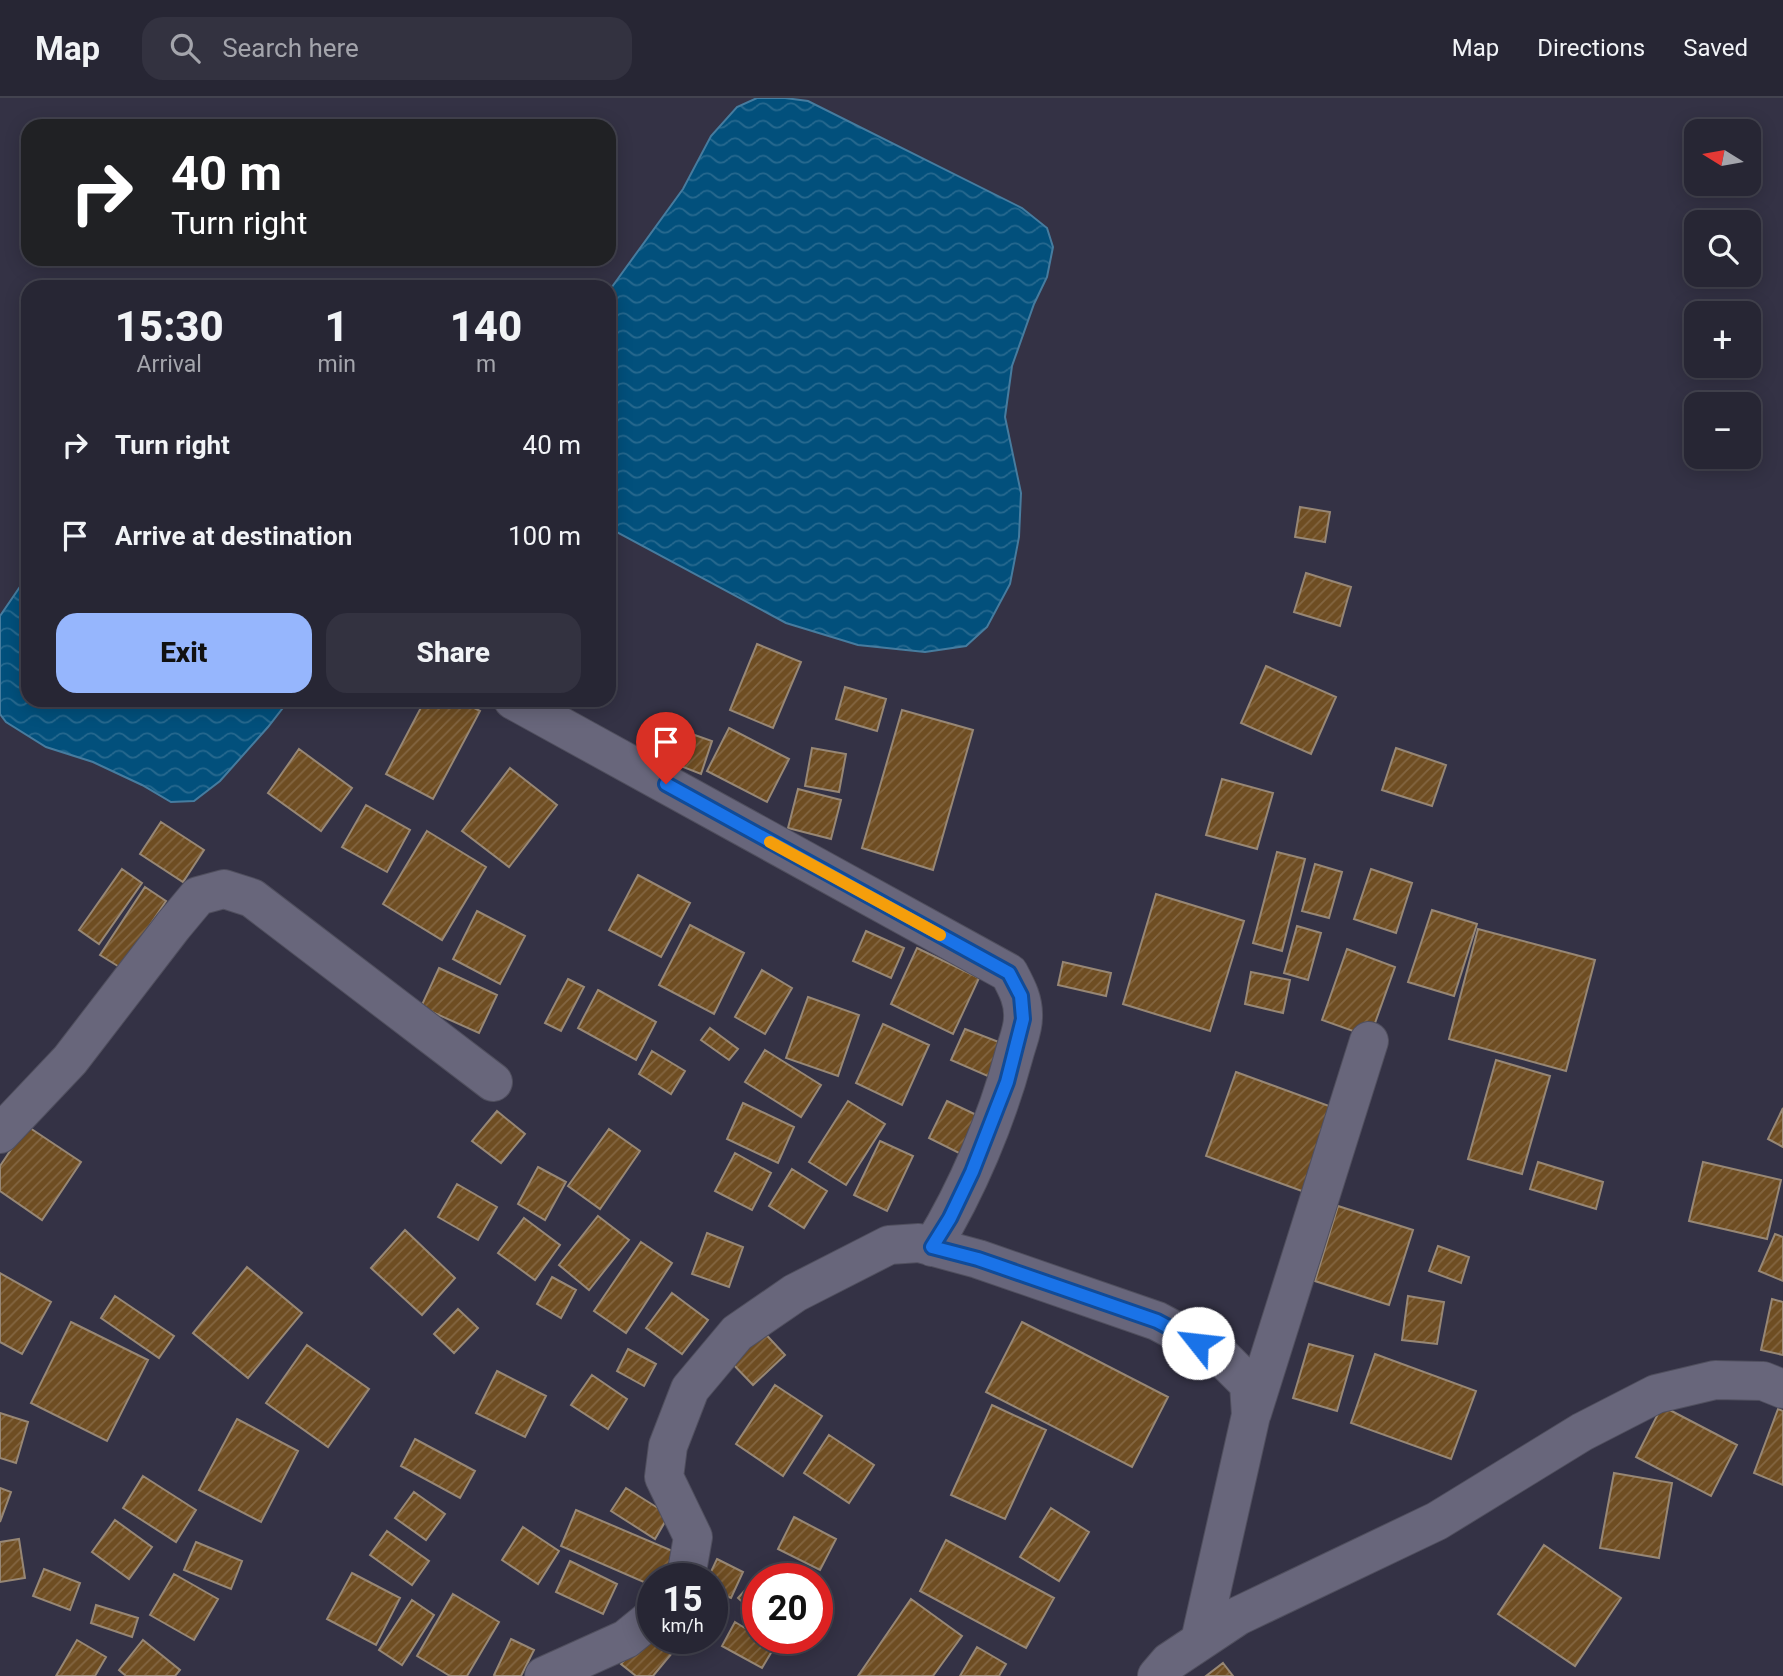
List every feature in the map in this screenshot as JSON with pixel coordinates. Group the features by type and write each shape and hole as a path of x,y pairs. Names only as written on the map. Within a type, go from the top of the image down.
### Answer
{"street":[{"path":"526,707 1009,973 1021,996 1023,1019 1007,1082 972,1172 950,1218 932,1247"},
{"path":"0,1134 70,1060 198,896 224,889 252,898 494,1082"},
{"path":"1200,1642 1251,1415 1369,1041"},
{"path":"688,1563 693,1537 664,1477 668,1446 690,1389 737,1333 795,1293 889,1245 919,1243 978,1259 1157,1321 1219,1354 1250,1384 1251,1415"},
{"path":"1157,1676 1169,1662 1238,1616 1437,1521 1581,1432 1656,1394 1715,1380 1763,1381 1783,1389"},
{"path":"544,1676 626,1639 637,1630"}],"water":[{"path":"757,98 808,101 1022,208 1047,228 1053,247 1047,277 1034,304 1012,366 1005,417 1021,493 1019,537 1010,584 987,627 966,646 925,652 858,645 786,623 616,532 616,281 683,189 711,136 737,107"},
{"path":"21,585 21,707 284,707 220,781 194,801 171,802 93,762 46,747 6,722 0,714 0,616"}],"building":[{"path":"1300,507 1330,512 1325,542 1295,537"},
{"path":"1306,573 1351,587 1340,626 1294,612"},
{"path":"757,644 801,662 773,728 730,710"},
{"path":"1266,666 1336,697 1311,754 1241,723"},
{"path":"845,687 886,699 877,731 836,719"},
{"path":"421,707 472,707 480,711 433,799 386,774"},
{"path":"902,710 973,730 933,870 862,848"},
{"path":"729,728 789,759 767,802 707,771"},
{"path":"689,733 712,741 701,774 678,765"},
{"path":"812,748 846,754 839,792 805,786"},
{"path":"1396,748 1446,765 1432,806 1382,790"},
{"path":"299,749 352,788 321,831 268,793"},
{"path":"510,768 557,805 509,867 462,831"},
{"path":"1222,779 1273,793 1257,849 1206,835"},
{"path":"798,789 841,800 831,839 788,828"},
{"path":"366,805 410,830 387,872 342,847"},
{"path":"161,822 204,850 183,882 140,854"},
{"path":"427,831 486,867 442,940 383,904"},
{"path":"1277,852 1305,859 1282,951 1253,943"},
{"path":"1315,864 1342,872 1329,918 1302,911"},
{"path":"122,869 142,883 99,944 79,930"},
{"path":"1371,869 1412,883 1396,933 1354,919"},
{"path":"638,875 690,903 661,957 609,930"},
{"path":"145,887 166,901 121,968 100,955"},
{"path":"1156,894 1244,921 1210,1031 1123,1004"},
{"path":"1432,910 1477,924 1454,996 1408,982"},
{"path":"477,911 525,936 500,984 453,959"},
{"path":"690,925 744,953 714,1014 659,985"},
{"path":"1297,926 1321,933 1308,980 1284,973"},
{"path":"1478,929 1595,960 1566,1071 1449,1039"},
{"path":"866,931 904,948 891,978 853,961"},
{"path":"917,948 979,978 953,1034 891,1004"},
{"path":"1347,949 1395,967 1370,1037 1322,1020"},
{"path":"1063,962 1111,973 1106,996 1058,985"},
{"path":"439,968 497,995 479,1033 421,1007"},
{"path":"762,970 792,988 765,1034 735,1017"},
{"path":"1251,972 1290,980 1283,1013 1245,1004"},
{"path":"568,979 584,987 561,1031 545,1023"},
{"path":"598,990 656,1022 636,1060 578,1028"},
{"path":"808,997 859,1015 838,1076 786,1058"},
{"path":"883,1024 929,1045 902,1105 856,1083"},
{"path":"710,1028 738,1049 729,1060 701,1040"},
{"path":"965,1029 1004,1044 990,1077 951,1060"},
{"path":"765,1050 821,1085 801,1117 745,1082"},
{"path":"652,1051 685,1071 671,1094 639,1074"},
{"path":"1496,1060 1550,1076 1522,1174 1468,1159"},
{"path":"1236,1072 1340,1110 1310,1194 1206,1156"},
{"path":"848,1101 885,1124 846,1185 809,1162"},
{"path":"947,1101 985,1119 967,1157 929,1138"},
{"path":"743,1103 794,1127 778,1163 727,1139"},
{"path":"1783,1108 1783,1147 1768,1139"},
{"path":"497,1111 525,1134 501,1163 472,1141"},
{"path":"27,1126 81,1162 42,1220 0,1191 0,1166"},
{"path":"609,1129 640,1151 600,1209 568,1186"},
{"path":"880,1141 913,1156 887,1211 854,1195"},
{"path":"735,1153 771,1173 752,1210 715,1191"},
{"path":"1538,1162 1603,1182 1596,1209 1530,1189"},
{"path":"1703,1162 1781,1180 1767,1239 1689,1221"},
{"path":"538,1167 566,1182 545,1220 518,1204"},
{"path":"792,1169 827,1191 804,1228 769,1206"},
{"path":"457,1184 497,1207 478,1240 438,1217"},
{"path":"1338,1206 1413,1230 1389,1305 1315,1281"},
{"path":"598,1216 629,1240 589,1290 559,1265"},
{"path":"524,1218 560,1245 535,1280 498,1253"},
{"path":"405,1230 455,1278 422,1315 371,1268"},
{"path":"707,1233 743,1247 729,1287 692,1274"},
{"path":"1775,1234 1783,1237 1783,1281 1759,1271"},
{"path":"641,1242 672,1263 626,1333 594,1311"},
{"path":"1438,1246 1469,1257 1461,1283 1429,1271"},
{"path":"247,1267 302,1313 248,1378 193,1333"},
{"path":"0,1273 51,1302 22,1354 0,1342"},
{"path":"552,1277 576,1290 561,1318 537,1304"},
{"path":"672,1293 708,1320 682,1354 646,1328"},
{"path":"115,1296 174,1336 159,1358 101,1318"},
{"path":"1408,1296 1444,1302 1437,1344 1402,1340"},
{"path":"1772,1299 1783,1302 1783,1355 1761,1350"},
{"path":"458,1309 478,1328 454,1353 434,1334"},
{"path":"71,1322 148,1360 107,1441 31,1403"},
{"path":"1022,1322 1168,1397 1132,1467 986,1392"},
{"path":"760,1328 785,1355 753,1385 728,1359"},
{"path":"1309,1344 1353,1356 1337,1411 1293,1398"},
{"path":"307,1345 369,1389 328,1447 266,1403"},
{"path":"628,1349 656,1364 644,1386 617,1371"},
{"path":"1375,1354 1476,1391 1451,1459 1351,1423"},
{"path":"497,1371 546,1396 525,1437 476,1413"},
{"path":"592,1375 627,1399 608,1429 571,1405"},
{"path":"775,1385 822,1416 783,1476 736,1444"},
{"path":"992,1405 1046,1430 1005,1519 951,1495"},
{"path":"1662,1406 1737,1445 1711,1496 1636,1457"},
{"path":"1778,1409 1783,1411 1783,1485 1754,1473"},
{"path":"0,1413 28,1422 16,1463 0,1458"},
{"path":"237,1419 298,1451 261,1522 199,1490"},
{"path":"829,1435 874,1465 849,1503 804,1473"},
{"path":"415,1439 475,1471 460,1498 401,1466"},
{"path":"1614,1473 1672,1483 1659,1558 1600,1548"},
{"path":"143,1476 196,1510 176,1542 123,1508"},
{"path":"0,1488 11,1492 0,1522"},
{"path":"626,1488 669,1515 655,1539 611,1511"},
{"path":"414,1492 445,1514 426,1540 395,1518"},
{"path":"1051,1508 1089,1532 1059,1581 1020,1557"},
{"path":"576,1510 675,1552 670,1563 637,1563 637,1579 561,1546"},
{"path":"794,1517 836,1539 824,1563 806,1563 778,1549"},
{"path":"115,1520 152,1547 129,1579 92,1552"},
{"path":"523,1527 559,1551 538,1584 502,1560"},
{"path":"387,1531 429,1561 412,1585 370,1555"},
{"path":"19,1539 25,1578 0,1582 0,1542"},
{"path":"946,1540 1054,1598 1026,1648 920,1591"},
{"path":"196,1542 242,1561 231,1589 184,1570"},
{"path":"1544,1545 1621,1598 1575,1666 1498,1614"},
{"path":"570,1561 617,1584 603,1614 556,1592"},
{"path":"728,1564 742,1572 731,1598 728,1597"},
{"path":"44,1569 80,1583 70,1610 33,1596"},
{"path":"352,1573 400,1598 376,1645 327,1619"},
{"path":"174,1574 218,1599 194,1640 150,1615"},
{"path":"453,1594 499,1622 467,1676 450,1676 417,1656"},
{"path":"911,1599 962,1636 933,1676 858,1676"},
{"path":"412,1600 434,1615 402,1665 379,1650"},
{"path":"96,1605 138,1618 132,1637 91,1623"},
{"path":"735,1622 742,1626 742,1654 770,1654 762,1668 728,1649 728,1635"},
{"path":"511,1639 534,1650 521,1676 496,1676 494,1675"},
{"path":"77,1640 106,1657 95,1676 56,1676"},
{"path":"143,1640 180,1670 175,1676 126,1676 119,1670"},
{"path":"637,1646 637,1654 671,1654 653,1676 636,1676 621,1664"},
{"path":"977,1647 1006,1664 999,1676 960,1676"},
{"path":"1223,1663 1233,1676 1206,1676"}],"slow traffic":[{"path":"770,842 940,935"}],"route":[{"path":"666,784 1009,973 1021,996 1023,1019 1007,1082 972,1172 950,1218 932,1247 978,1259 1157,1321 1198,1343"}]}
